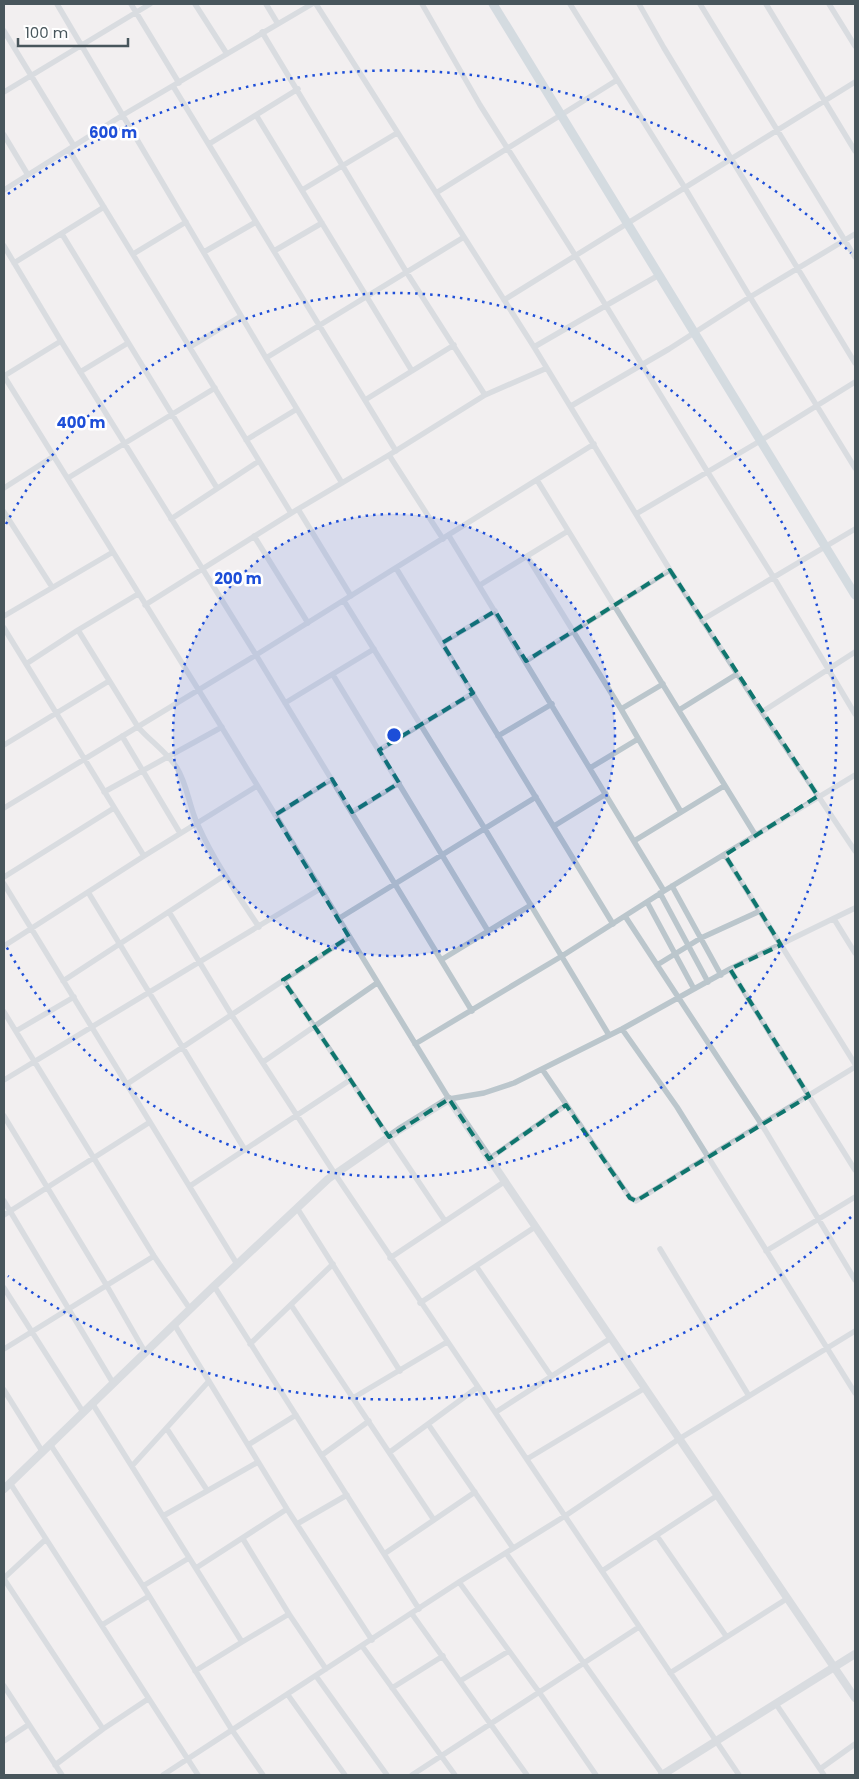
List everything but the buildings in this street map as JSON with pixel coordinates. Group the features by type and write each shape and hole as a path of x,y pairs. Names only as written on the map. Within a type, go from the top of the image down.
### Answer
{"main road":[{"path":"494,4 855,595"}],"street":[{"path":"57,4 296,409 342,483"},
{"path":"131,4 209,144 396,451"},
{"path":"4,92 150,4"},
{"path":"195,4 226,54"},
{"path":"266,4 278,24"},
{"path":"4,190 122,115 262,32 314,4 534,347 670,570 855,851"},
{"path":"422,4 507,148 774,578 855,714"},
{"path":"570,4 685,188 855,468"},
{"path":"639,4 855,363"},
{"path":"700,4 855,257"},
{"path":"766,4 855,151"},
{"path":"829,4 855,46"},
{"path":"4,31 32,76 104,208 291,513"},
{"path":"262,32 344,165 407,273 486,395"},
{"path":"436,193 617,80"},
{"path":"504,300 778,132 855,82"},
{"path":"209,144 298,89"},
{"path":"256,115 412,371"},
{"path":"302,190 398,133"},
{"path":"4,135 28,175"},
{"path":"14,263 104,208"},
{"path":"133,254 186,222"},
{"path":"204,252 256,222"},
{"path":"274,251 322,223"},
{"path":"62,234 217,488"},
{"path":"571,406 855,234"},
{"path":"266,358 464,237"},
{"path":"4,246 170,519 332,779 472,1011"},
{"path":"534,347 659,275"},
{"path":"190,347 241,316"},
{"path":"61,341 4,376 222,727 449,1099 855,1698"},
{"path":"80,372 128,343"},
{"path":"365,400 454,345"},
{"path":"145,605 291,513 486,395 547,368"},
{"path":"636,514 855,382"},
{"path":"68,478 215,388"},
{"path":"246,440 296,409"},
{"path":"4,808 308,624 594,444"},
{"path":"389,455 496,610 634,840 708,982"},
{"path":"4,488 54,456"},
{"path":"170,519 260,461"},
{"path":"537,480 756,836"},
{"path":"298,509 351,596"},
{"path":"4,512 52,588"},
{"path":"702,620 855,529"},
{"path":"480,585 568,531"},
{"path":"254,536 308,624"},
{"path":"4,616 113,552"},
{"path":"527,556 621,709 681,812"},
{"path":"396,568 613,924"},
{"path":"526,661 616,606 670,570"},
{"path":"26,664 138,594"},
{"path":"344,601 421,724 609,1035"},
{"path":"442,643 496,610"},
{"path":"4,628 144,856"},
{"path":"78,630 138,726 148,739 168,756 182,777 197,823 225,875 259,927"},
{"path":"285,703 374,650"},
{"path":"762,712 855,652"},
{"path":"333,674 488,931"},
{"path":"679,710 737,674"},
{"path":"4,745 109,681"},
{"path":"621,709 663,684"},
{"path":"379,750 473,693"},
{"path":"498,736 552,704"},
{"path":"104,792 222,727"},
{"path":"122,736 180,833"},
{"path":"590,768 638,739"},
{"path":"415,1044 562,956 662,892 855,775"},
{"path":"275,815 332,779"},
{"path":"352,812 398,783"},
{"path":"4,946 257,786"},
{"path":"634,840 724,786"},
{"path":"554,826 606,794"},
{"path":"338,919 536,797"},
{"path":"4,877 114,808"},
{"path":"542,1069 633,1201 640,1200 855,1066 725,854"},
{"path":"64,981 225,875"},
{"path":"4,884 237,1264"},
{"path":"672,886 721,975"},
{"path":"4,1080 320,890"},
{"path":"88,892 245,1150"},
{"path":"647,902 694,989"},
{"path":"442,960 531,905"},
{"path":"198,1775 46,1539 7,1486 174,1324 334,1174 449,1099 498,1089 514,1083 622,1029 730,969 855,908"},
{"path":"657,965 701,938 760,911"},
{"path":"169,912 334,1174 739,1775"},
{"path":"625,916 762,1125 855,1280"},
{"path":"834,919 855,953"},
{"path":"127,1084 349,937"},
{"path":"730,969 855,1170"},
{"path":"283,980 445,1221"},
{"path":"262,1062 377,983"},
{"path":"16,1031 74,997"},
{"path":"4,1012 154,1256 190,1309"},
{"path":"622,1029 676,1107 855,1392"},
{"path":"190,1186 350,1080"},
{"path":"489,1159 566,1105"},
{"path":"4,1116 145,1352"},
{"path":"4,1215 150,1122"},
{"path":"390,1258 504,1182"},
{"path":"766,1251 855,1197"},
{"path":"4,1201 113,1383"},
{"path":"297,1208 400,1371"},
{"path":"420,1303 534,1227"},
{"path":"660,1250 749,1396"},
{"path":"4,1349 154,1256"},
{"path":"250,1344 333,1264"},
{"path":"476,1266 551,1376"},
{"path":"214,1286 419,1609"},
{"path":"4,1288 83,1412"},
{"path":"291,1305 434,1520"},
{"path":"174,1324 287,1509 372,1640"},
{"path":"163,1775 459,1582 565,1516 679,1439 855,1331"},
{"path":"496,1412 611,1338"},
{"path":"353,1398 447,1342"},
{"path":"132,1466 209,1381"},
{"path":"390,1452 478,1387"},
{"path":"527,1459 645,1388"},
{"path":"4,1390 42,1451"},
{"path":"92,1404 242,1642"},
{"path":"248,1445 296,1415"},
{"path":"322,1455 369,1421"},
{"path":"428,1424 513,1548"},
{"path":"167,1428 207,1490"},
{"path":"50,1444 143,1586 232,1730 263,1775"},
{"path":"163,1516 258,1462"},
{"path":"384,1554 475,1492"},
{"path":"297,1524 346,1494"},
{"path":"602,1571 718,1495"},
{"path":"196,1568 287,1509"},
{"path":"657,1536 726,1636"},
{"path":"243,1538 289,1614 326,1669"},
{"path":"46,1539 4,1579 104,1730"},
{"path":"506,1553 663,1775 855,1654"},
{"path":"143,1586 189,1558"},
{"path":"459,1582 539,1692 596,1775"},
{"path":"102,1625 149,1596"},
{"path":"670,1673 788,1598"},
{"path":"195,1671 289,1614"},
{"path":"412,1614 527,1775"},
{"path":"412,1775 639,1628"},
{"path":"362,1646 455,1775"},
{"path":"460,1681 509,1651"},
{"path":"392,1688 443,1656"},
{"path":"316,1676 387,1775"},
{"path":"4,1686 62,1775"},
{"path":"288,1695 345,1775"},
{"path":"54,1765 148,1699"},
{"path":"776,1704 824,1775"},
{"path":"4,1741 28,1725"},
{"path":"820,1769 855,1744"}],"highlighted area":[{"path":"670,570 818,796 725,855 781,945 730,969 809,1096 636,1201 630,1198 566,1105 489,1159 449,1099 389,1137 283,980 349,937 275,815 332,779 352,812 399,783 379,750 473,693 442,643 495,611 526,661"}]}
